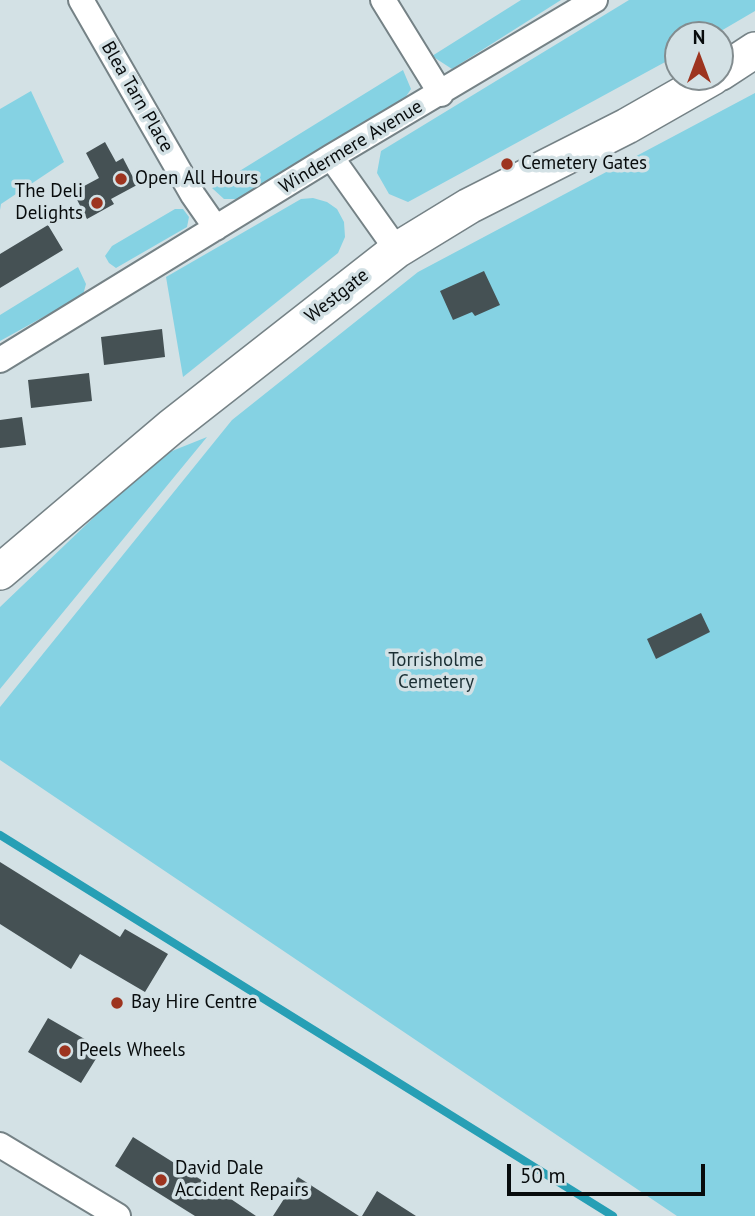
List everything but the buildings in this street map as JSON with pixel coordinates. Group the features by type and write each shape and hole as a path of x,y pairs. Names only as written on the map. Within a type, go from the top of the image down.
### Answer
{"street":[{"name":"Blea Tarn Place","path":"81,0 193,195 216,228"},
{"path":"383,0 441,94"},
{"name":"Windermere Avenue","path":"0,360 331,157 595,0"},
{"path":"734,64 755,50"},
{"name":"Westgate","path":"0,572 171,427 397,250 469,206 627,126 688,91"},
{"path":"331,157 397,250"},
{"path":"0,1145 118,1216"}],"green space":[{"path":"521,0 561,0 452,69 432,56"},
{"path":"629,0 755,0 755,11 734,23 734,21 664,21 664,63 408,202 389,194 377,173 381,151"},
{"path":"403,70 411,89 403,101 237,199 224,199 212,188"},
{"path":"31,91 64,162 1,204 0,210 0,109"},
{"name":"Torrisholme Cemetery","path":"755,93 755,1216 677,1216 0,760 0,707 232,420 418,272"},
{"path":"313,198 327,202 337,209 344,222 345,237 338,253 183,377 166,277 301,199"},
{"path":"175,209 183,209 189,217 187,227 116,268 109,263 105,256 112,246"},
{"path":"78,267 86,284 83,295 0,341 0,315"},
{"path":"207,437 0,689 0,607 157,457"}],"waterway":[{"path":"0,835 613,1216"}],"place":[{"name":"Cemetery Gates","path":"507,164"},
{"name":"Open All Hours","path":"121,179"},
{"name":"The Deli Delights","path":"97,203"},
{"name":"Bay Hire Centre","path":"117,1003"},
{"name":"Peels Wheels","path":"65,1051"},
{"name":"David Dale Accident Repairs","path":"161,1180"}]}
